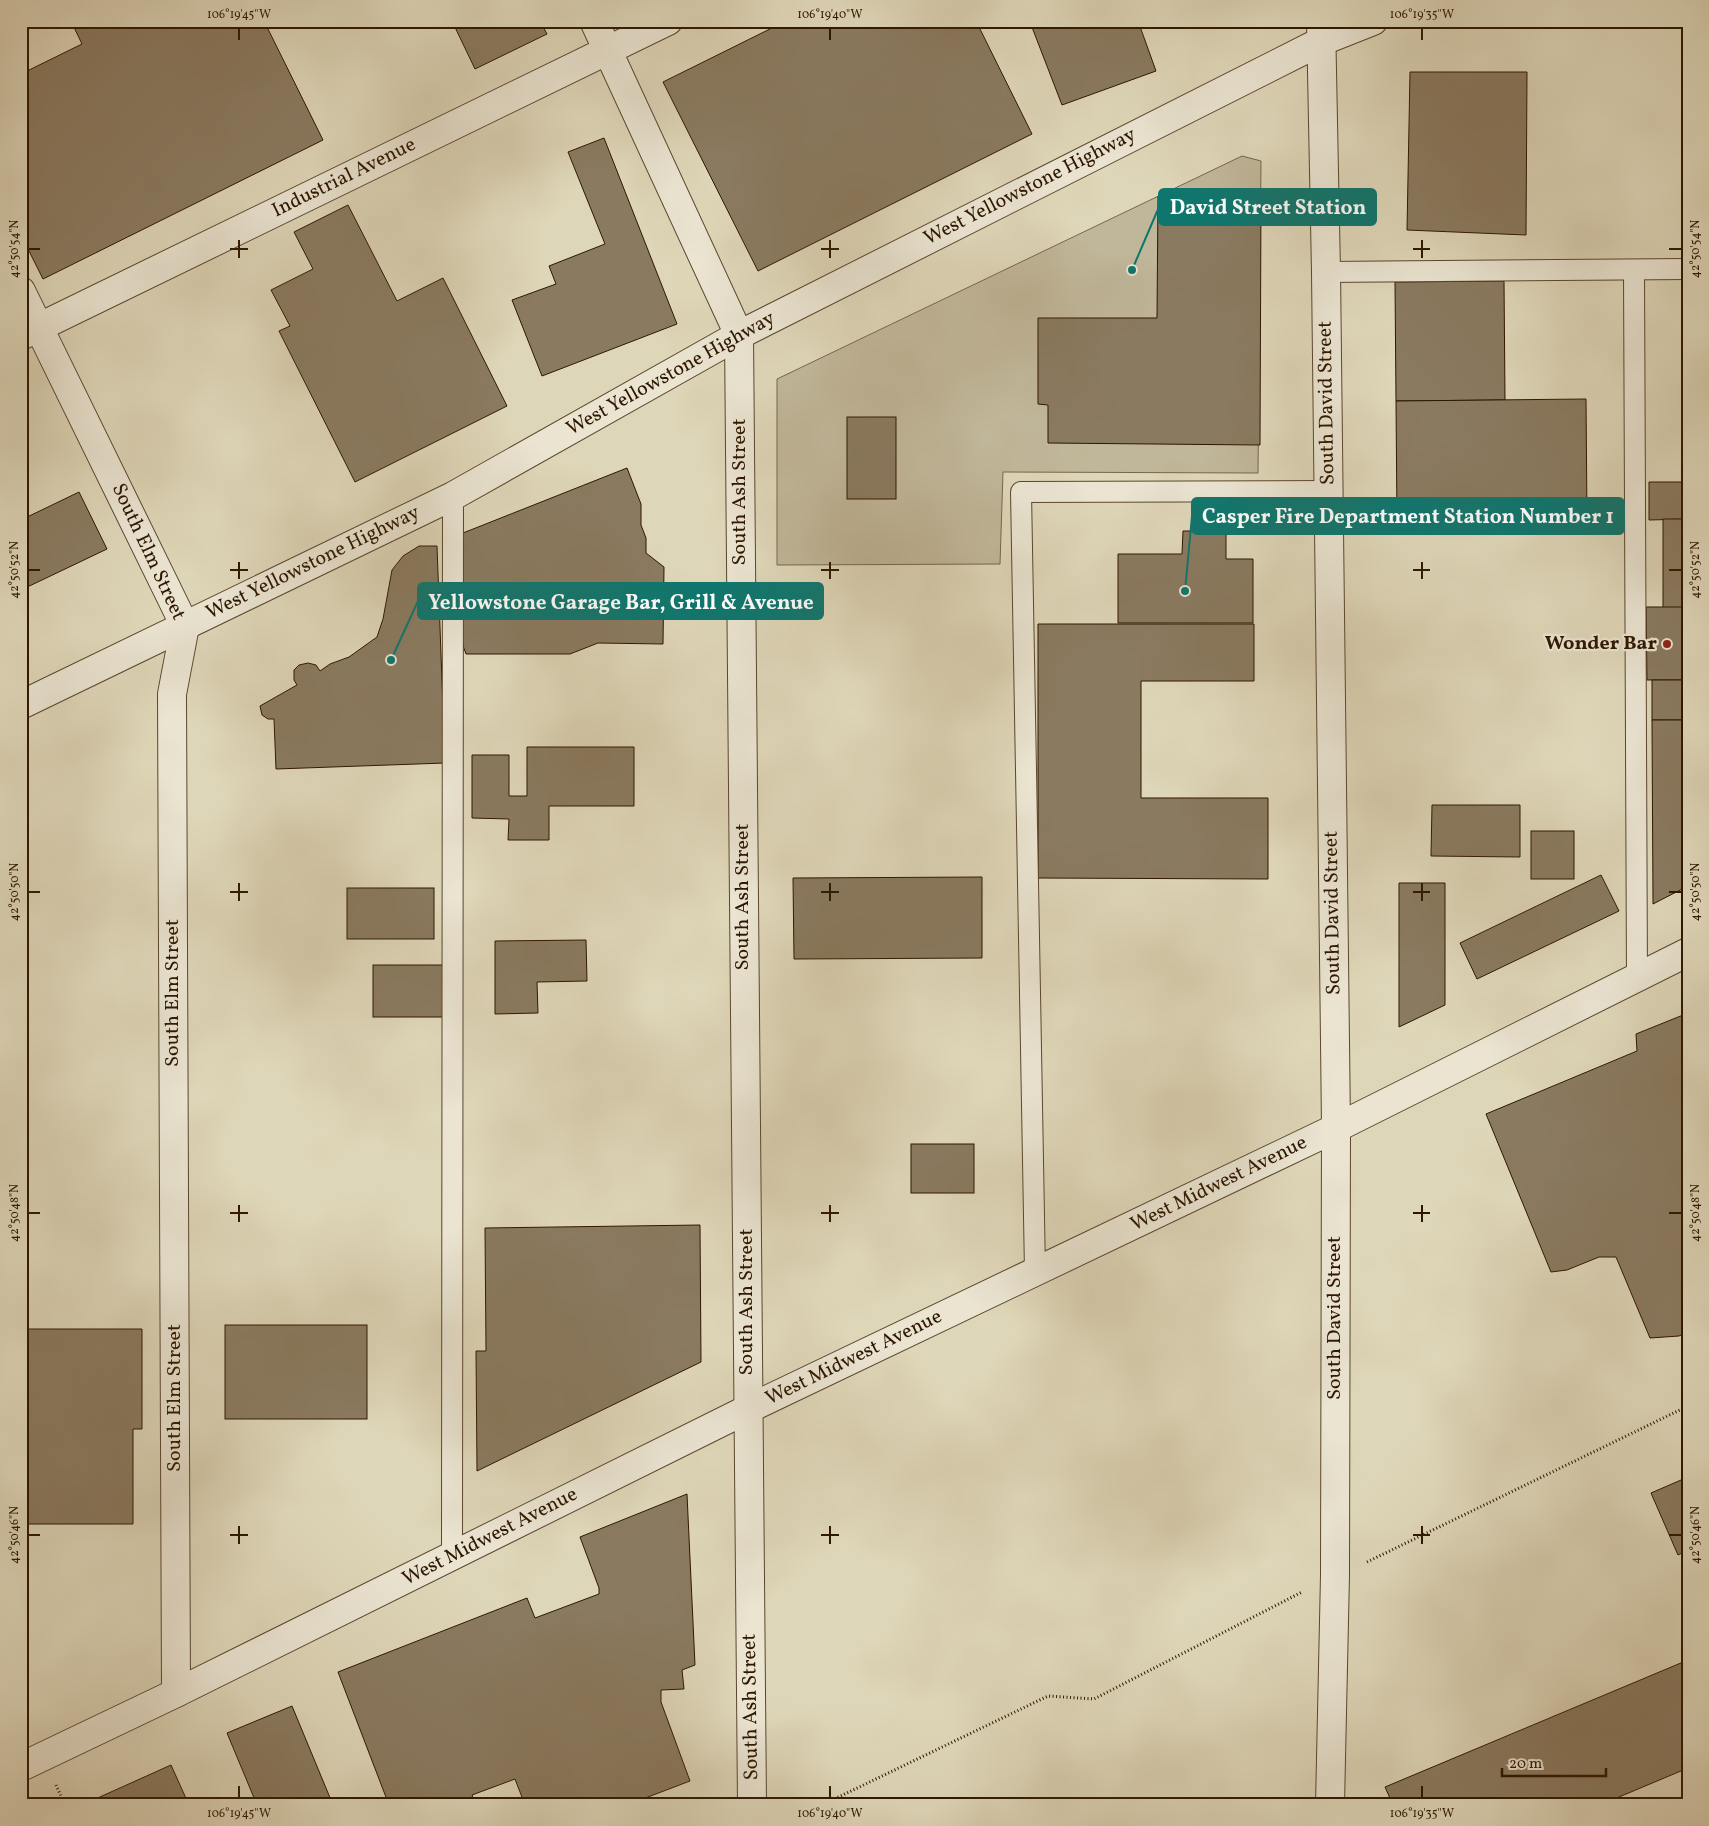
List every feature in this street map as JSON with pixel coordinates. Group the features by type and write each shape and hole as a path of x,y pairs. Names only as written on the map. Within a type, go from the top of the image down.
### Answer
{"street":[{"name":"South Ash Street","path":"594,21 739,335 752,1805"},
{"name":"Industrial Avenue","path":"31,331 668,21"},
{"name":"West Yellowstone Highway","path":"21,705 453,496 739,335 1320,32 1373,21"},
{"name":"South David Street","path":"1320,32 1326,272 1336,1128 1335,1575 1330,1805"},
{"name":"South Elm Street","path":"21,291 31,331 185,626 172,694 176,1694"},
{"name":"West Midwest Avenue","path":"21,1767 176,1694 748,1409 1336,1128 1688,952"}],"lane":[{"path":"1326,272 1688,269"},
{"path":"1634,270 1637,978"},
{"path":"1035,1272 1021,492 1328,492"},
{"path":"452,1556 453,496"}],"path":[{"path":"822,1805 1048,1696 1094,1699 1335,1575 1393,1550 1688,1406"},
{"path":"57,1788 65,1805"}],"shaded area":[{"path":"1242,156 1261,161 1258,473 1003,472 1000,564 777,565 777,379"}],"building":[{"path":"71,21 264,21 323,140 43,279 21,235 21,74 82,44"},
{"path":"452,21 540,21 547,34 475,69"},
{"path":"786,21 976,21 1032,134 758,271 663,82"},
{"path":"1138,21 1156,71 1062,105 1030,22"},
{"path":"1410,72 1527,72 1526,235 1407,230"},
{"path":"604,138 677,324 542,376 512,300 556,284 549,266 605,244 568,152"},
{"path":"1158,196 1261,196 1260,445 1048,443 1048,405 1038,404 1038,318 1157,318"},
{"path":"348,205 397,301 443,278 507,406 355,482 279,331 290,326 271,290 313,269 294,232"},
{"path":"1504,281 1505,400 1396,401 1395,282"},
{"path":"1586,399 1587,520 1397,522 1396,401"},
{"path":"847,417 896,417 896,499 847,499"},
{"path":"627,468 641,504 641,525 646,538 646,553 664,567 663,644 598,643 570,654 466,654 462,643 463,533"},
{"path":"1649,482 1688,482 1688,519 1649,520"},
{"path":"79,492 107,549 21,590 21,520"},
{"path":"1663,519 1688,519 1688,608 1663,608"},
{"path":"1183,531 1226,531 1226,559 1253,559 1253,623 1118,623 1118,554 1182,554"},
{"path":"419,546 437,546 445,763 276,769 274,719 268,719 262,715 260,706 297,685 294,680 294,670 299,665 308,663 316,665 320,671 330,664 349,657 377,637 383,619 392,570 403,556"},
{"name":"Wonder Bar","path":"1646,607 1688,607 1688,680 1647,680"},
{"path":"1038,624 1254,624 1254,681 1141,681 1141,798 1268,798 1268,879 1038,878"},
{"path":"1652,680 1688,680 1688,720 1652,720"},
{"path":"1652,720 1688,720 1688,886 1653,904"},
{"path":"527,747 634,747 634,806 549,806 549,840 508,840 509,819 472,818 472,755 509,755 509,796 527,796"},
{"path":"1432,805 1520,805 1520,857 1431,856"},
{"path":"1531,831 1574,831 1574,879 1531,879"},
{"path":"1601,875 1619,911 1477,979 1460,943"},
{"path":"982,877 982,958 794,959 793,878"},
{"path":"1399,883 1445,883 1445,1005 1399,1027"},
{"path":"347,888 434,888 434,939 347,939"},
{"path":"586,940 587,981 537,982 538,1013 495,1014 495,941"},
{"path":"373,965 443,965 443,1017 373,1017"},
{"path":"1688,1013 1688,1332 1679,1336 1650,1338 1616,1257 1599,1257 1567,1270 1551,1272 1486,1114 1637,1051 1636,1034"},
{"path":"911,1144 974,1144 974,1193 911,1193"},
{"path":"700,1225 701,1362 477,1471 476,1351 486,1351 485,1228"},
{"path":"225,1325 367,1325 367,1419 225,1419"},
{"path":"21,1329 142,1329 142,1429 133,1429 133,1524 21,1524"},
{"path":"1688,1477 1688,1550 1678,1555 1651,1493"},
{"path":"687,1494 695,1665 682,1670 684,1689 661,1690 661,1702 690,1781 627,1805 525,1805 515,1779 472,1795 476,1805 389,1805 338,1672 527,1598 535,1618 599,1594 599,1588 580,1537"},
{"path":"1688,1660 1688,1768 1600,1805 1393,1805 1385,1787"},
{"path":"292,1706 333,1805 257,1805 227,1733"},
{"path":"171,1765 189,1805 82,1805"}],"place":[{"name":"David Street Station","path":"1132,270"},
{"name":"Casper Fire Department Station Number 1","path":"1185,591"},
{"name":"Wonder Bar","path":"1667,644"},
{"name":"Yellowstone Garage Bar, Grill & Avenue","path":"391,660"}]}
